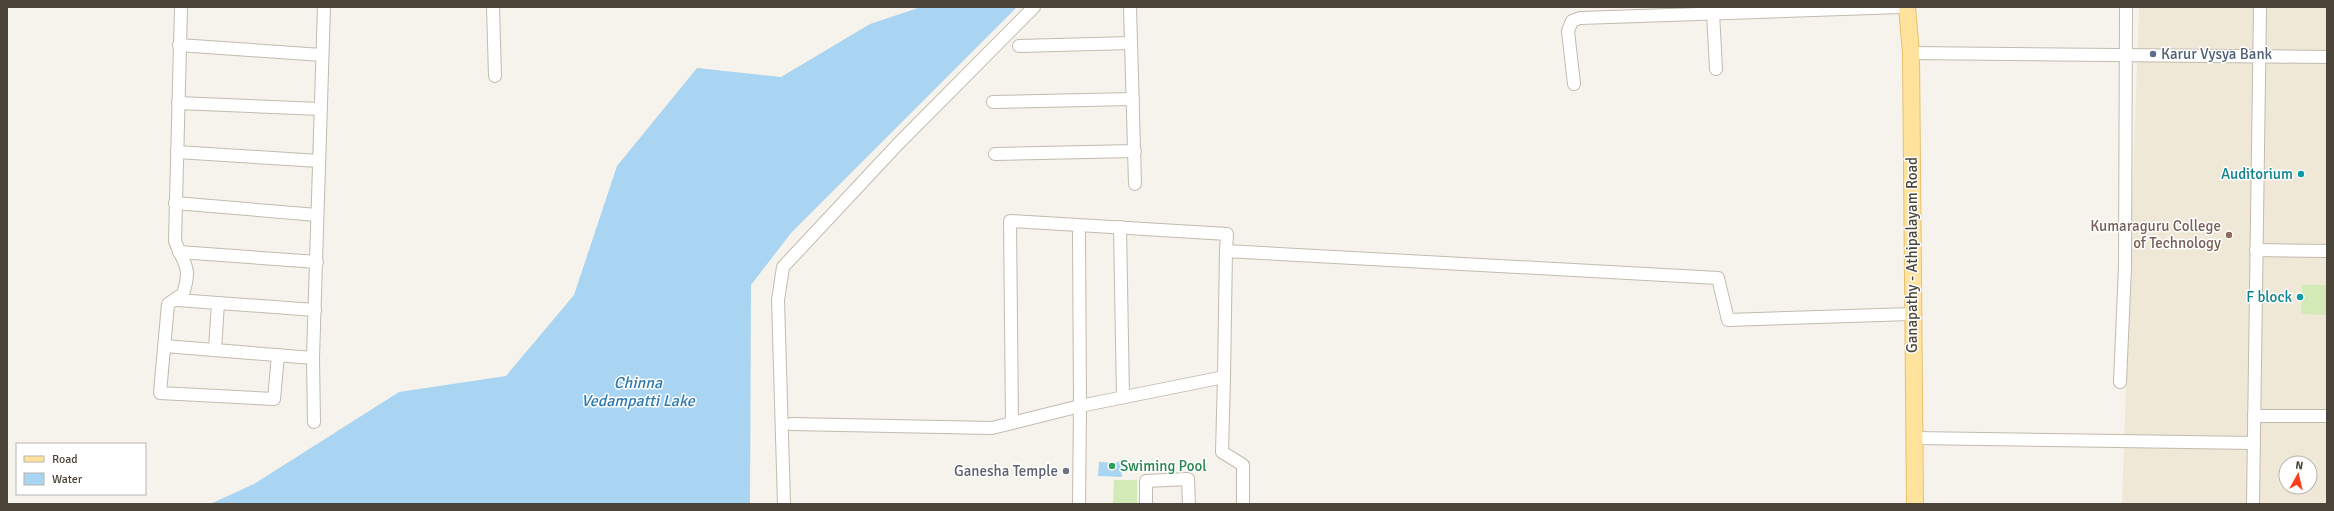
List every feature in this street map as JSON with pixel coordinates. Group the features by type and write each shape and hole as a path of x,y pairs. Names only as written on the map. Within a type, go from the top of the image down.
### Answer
{"main road":[{"name":"Ganapathy - Athipalayam Road","path":"1907,7 1911,53 1914,504"}],"street":[{"path":"181,7 175,241 179,252 185,260 187,270 183,294 177,300 168,304 160,393 274,399 278,355"},
{"path":"314,422 313,358 324,7"},
{"path":"493,7 495,76"},
{"path":"784,504 778,300 783,267 898,144 1034,7"},
{"path":"1130,7 1136,184"},
{"path":"1574,84 1568,31 1572,21 1580,18 1901,7"},
{"path":"2120,382 2125,267 2124,54 2126,7"},
{"path":"2253,504 2260,7"},
{"path":"1713,13 1716,69"},
{"path":"1019,46 1132,43"},
{"path":"179,45 322,55"},
{"path":"1911,53 2327,57"},
{"path":"993,102 1133,99"},
{"path":"178,103 320,109"},
{"path":"177,152 319,161"},
{"path":"995,154 1135,152"},
{"path":"175,203 317,215"},
{"path":"1012,423 1010,221 1227,234 1222,452 1243,465 1243,504"},
{"path":"1120,227 1123,397"},
{"path":"1079,233 1079,504"},
{"path":"2256,250 2327,251"},
{"path":"1226,251 1718,278 1728,320 1912,314"},
{"path":"179,252 317,262"},
{"path":"177,300 315,310"},
{"path":"215,350 218,303"},
{"path":"165,346 313,358"},
{"path":"791,424 992,428 1080,406 1224,377"},
{"path":"2254,416 2327,416"},
{"path":"1914,438 2254,443"},
{"path":"1146,504 1146,481 1188,478 1189,504"}],"shaded area":[{"name":"Kumaraguru College of Technology","path":"2139,7 2327,7 2327,504 2122,504"}],"green space":[{"path":"2302,285 2327,285 2327,315 2301,314"},
{"path":"1114,480 1137,480 1137,504 1113,504"}],"water":[{"name":"Chinna Vedampatti Lake","path":"921,7 1017,7 791,233 751,285 750,504 210,504 254,484 399,392 506,376 574,295 617,166 697,68 781,77 870,24"},
{"name":"Swiming Pool","path":"1125,458 1125,471 1121,469 1122,477 1098,476 1099,462 1116,463"}],"place":[{"name":"Karur Vysya Bank","path":"2153,54"},
{"name":"Auditorium","path":"2301,174"},
{"name":"Kumaraguru College of Technology","path":"2229,235"},
{"name":"F block","path":"2300,297"},
{"name":"Swiming Pool","path":"1112,466"},
{"name":"Ganesha Temple","path":"1066,471"}]}
